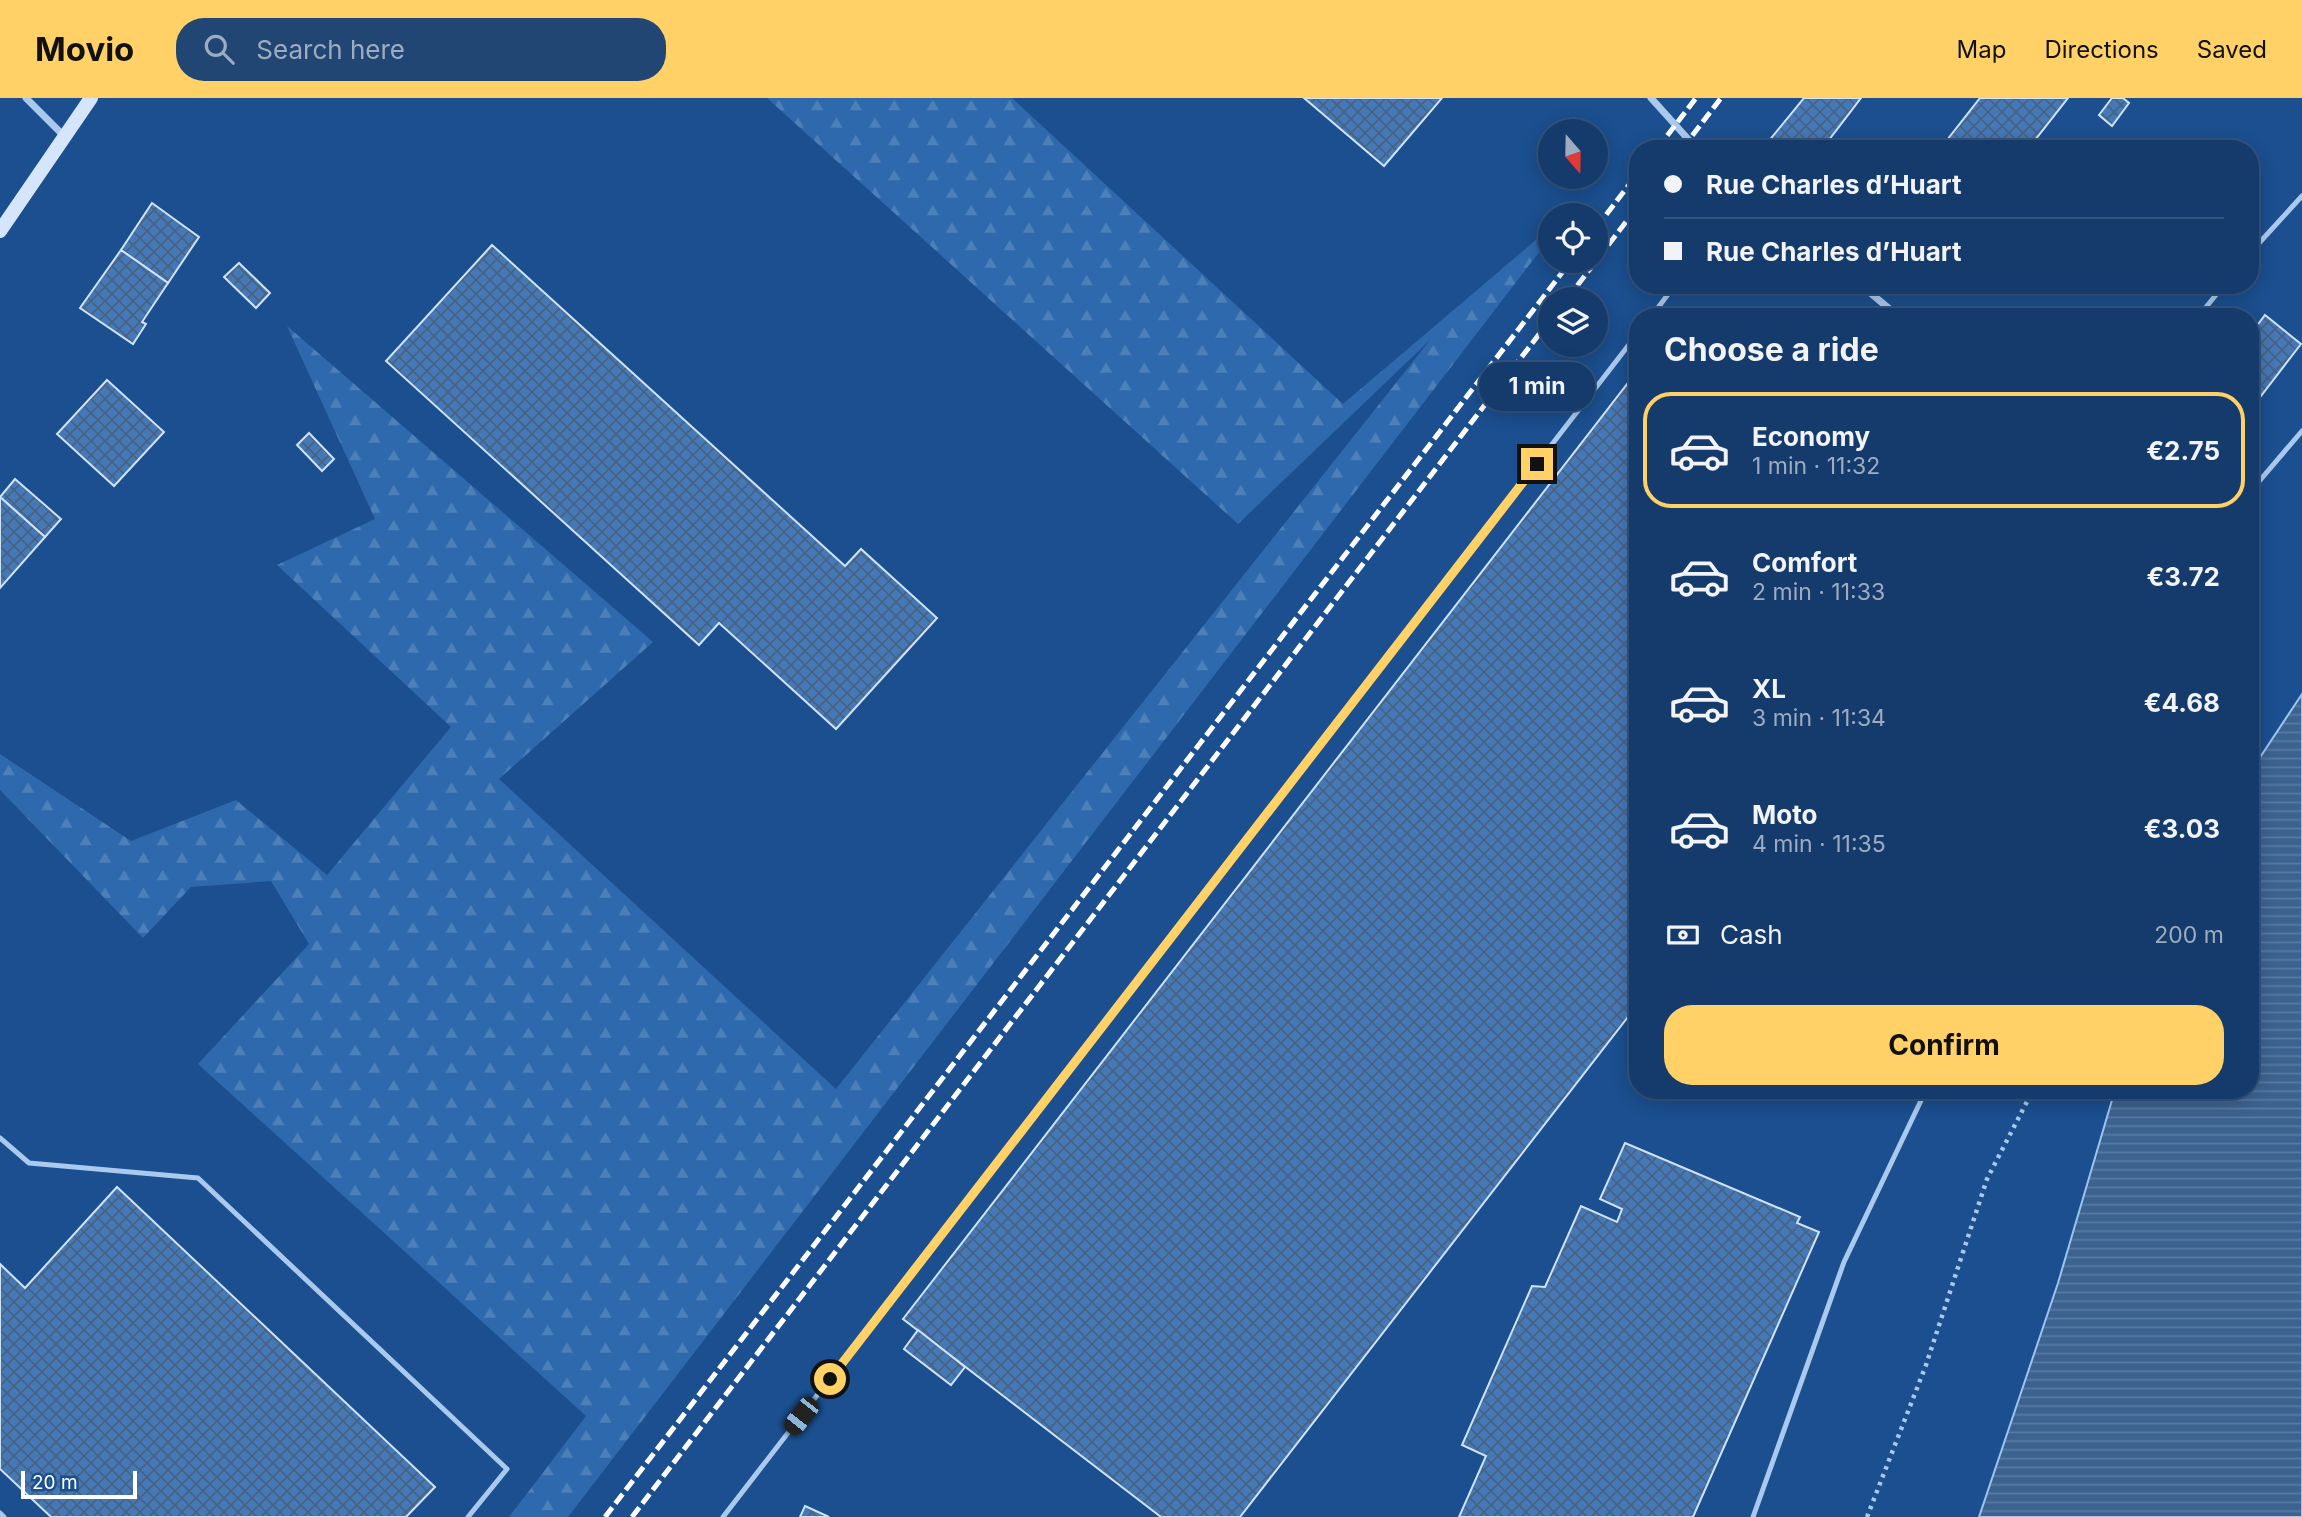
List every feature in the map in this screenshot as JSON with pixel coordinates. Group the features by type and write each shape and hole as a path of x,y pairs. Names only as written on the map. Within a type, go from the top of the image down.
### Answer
{"main road":[{"path":"0,231 91,98"}],"street":[{"path":"26,98 64,136"},
{"path":"1651,98 1689,140"},
{"path":"1872,294 1888,308"}],"lane":[{"path":"2259,243 2302,195"},
{"path":"2205,308 2217,294"},
{"path":"723,1517 1629,345"},
{"path":"2259,481 2302,431"},
{"path":"1753,1517 1844,1262 1922,1099"},
{"path":"0,1138 29,1163 198,1178 507,1469 468,1517"},
{"path":"0,1513 4,1517"}],"path":[{"path":"1867,1517 1926,1365 1987,1179 2028,1099"}],"green space":[{"path":"767,98 1012,98 1343,404 1538,238 1538,254 568,1517 509,1517 586,1416 198,1064 309,944 271,881 191,887 143,938 0,790 0,754 131,841 236,800 327,875 451,727 277,565 375,519 287,326 653,642 499,779 836,1089 1430,340 1238,524"}],"shaded area":[{"path":"2302,694 2302,1517 1979,1517 2058,1283 2112,1099 2259,1099 2259,759"}],"building":[{"path":"1304,98 1442,98 1384,166"},
{"path":"1804,98 1861,98 1829,140 1770,140"},
{"path":"1980,98 2068,98 2035,140 1947,140"},
{"path":"2112,98 2123,98 2129,103 2112,126 2099,115"},
{"path":"152,203 199,237 168,283 121,250"},
{"path":"492,245 845,566 861,549 937,618 836,729 719,623 699,645 386,361"},
{"path":"121,250 168,283 142,322 146,324 133,344 80,308"},
{"path":"239,263 270,293 256,308 224,277"},
{"path":"2265,315 2301,344 2259,399 2259,323"},
{"path":"107,380 164,432 114,486 57,434"},
{"path":"1629,382 1629,1016 1240,1517 1161,1517 903,1319"},
{"path":"309,433 334,459 322,471 297,445"},
{"path":"15,479 61,519 45,537 0,497"},
{"path":"0,497 45,537 0,588"},
{"path":"1625,1143 1800,1217 1797,1223 1819,1232 1693,1517 1459,1517 1486,1456 1462,1445 1532,1286 1545,1287 1581,1206 1617,1222 1622,1209 1600,1199"},
{"path":"117,1187 435,1487 406,1517 51,1517 0,1469 0,1264 25,1288"},
{"path":"918,1330 965,1367 951,1385 904,1349"},
{"path":"805,1506 829,1517 800,1517"}],"railway":[{"path":"1664,140 1696,98"},
{"path":"1689,140 1721,98"},
{"path":"1608,212 1629,185"},
{"path":"1576,287 1629,218"},
{"path":"605,1517 1562,273"},
{"path":"632,1517 1538,336"}],"route":[{"path":"830,1379 1537,464"}]}
